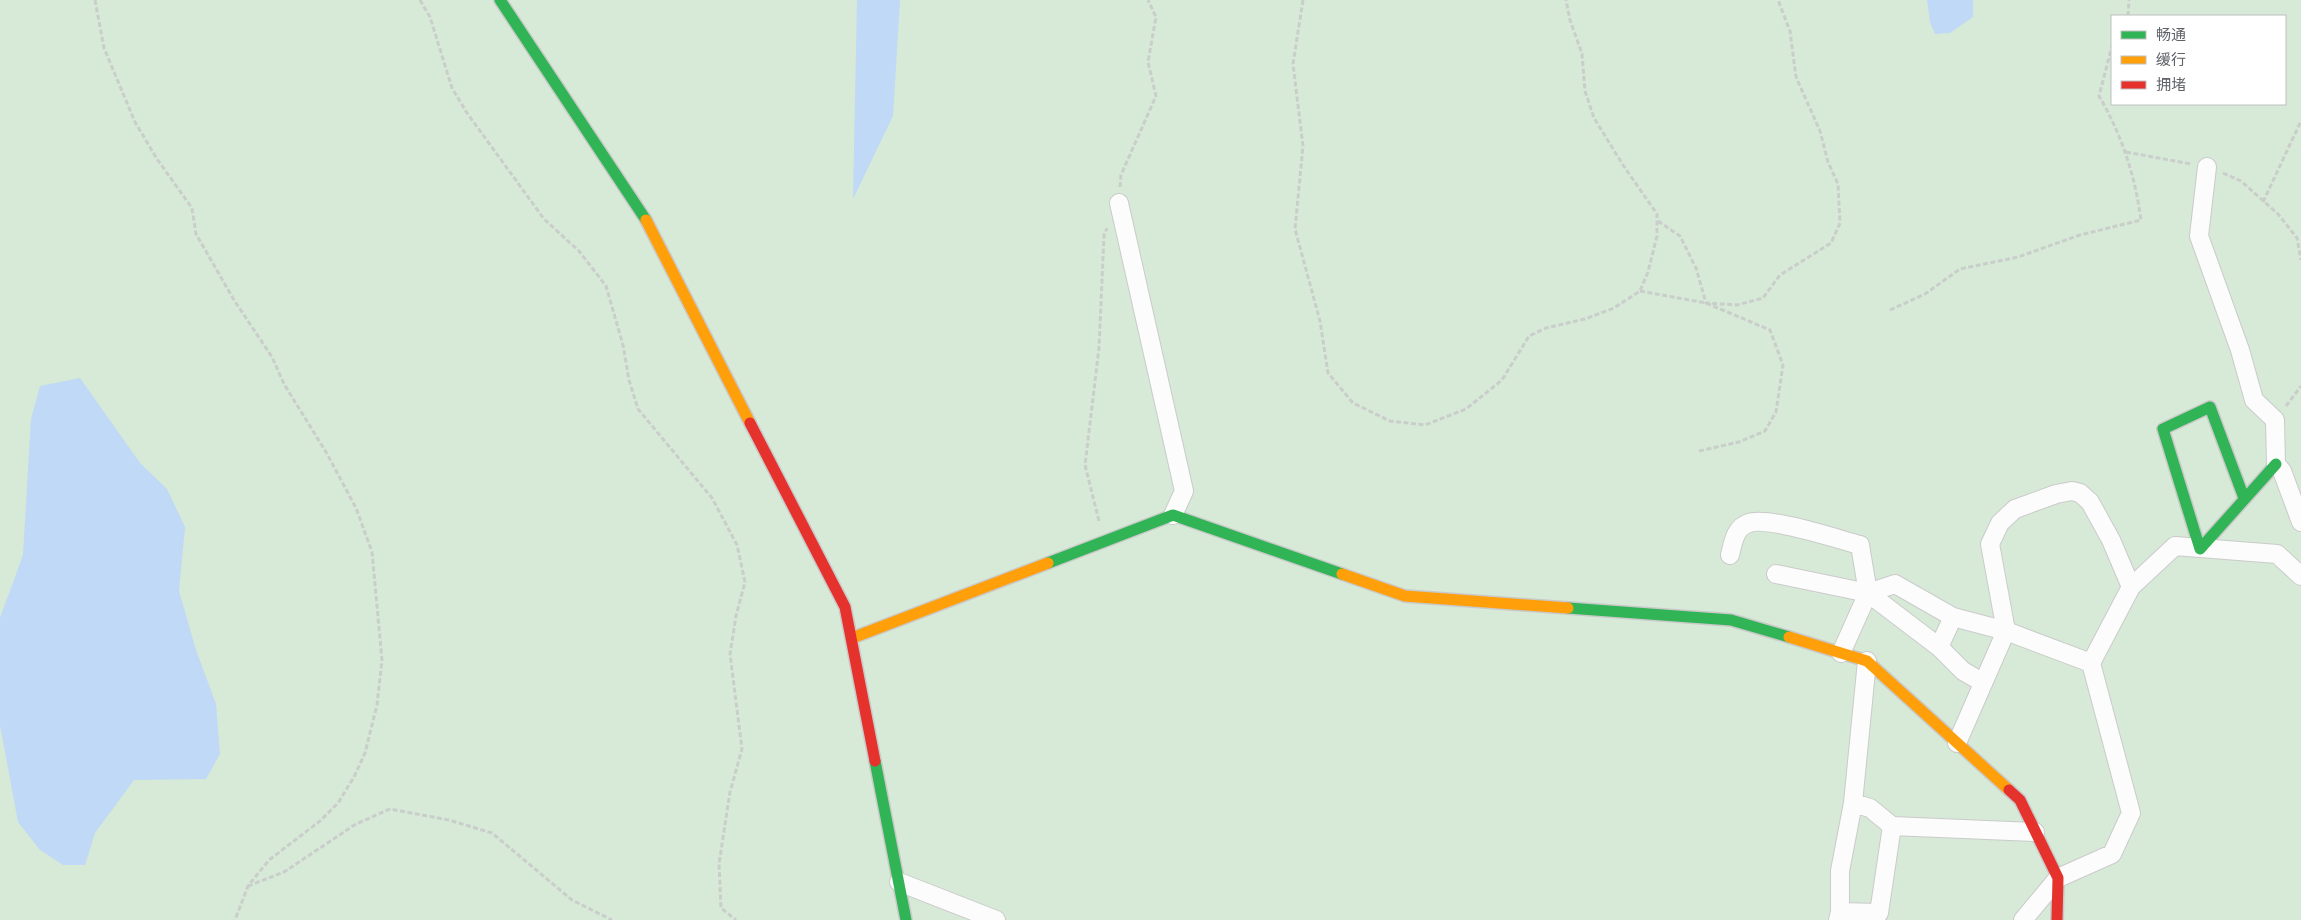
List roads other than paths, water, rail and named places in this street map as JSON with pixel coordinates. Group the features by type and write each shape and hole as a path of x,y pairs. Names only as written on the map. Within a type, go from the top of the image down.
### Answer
{"street":[{"path":"500,0 642,213 845,607 906,920"},
{"path":"2208,167 2199,236 2240,350 2254,400 2275,420 2276,464 2282,471 2301,522"},
{"path":"1119,203 1184,491 1173,515"},
{"path":"2200,549 2163,429 2210,407 2244,498"},
{"path":"2200,549 2276,464"},
{"path":"1957,743 1982,682 2006,631 1990,544 2000,523 2015,509 2034,500 2072,491 2080,493 2090,502 2111,540 2131,587"},
{"path":"852,638 1173,515 1405,596 1730,620 1868,661 2020,800 2058,878 2057,920"},
{"path":"1730,555 1737,531 1749,523 1767,522 1860,545 1868,593 1841,653"},
{"path":"2023,920 2058,878 2112,854 2131,813 2091,663 2131,587 2175,546 2277,554 2301,576"},
{"path":"1776,574 1868,593 1939,647 1964,671 1982,682"},
{"path":"1868,593 1895,584 1954,617 2006,631 2091,663"},
{"path":"1939,647 1954,617"},
{"path":"1868,661 1853,803 1840,871 1839,916 1878,913 1892,826"},
{"path":"1853,803 1870,808 1892,826 2035,832"},
{"path":"899,882 996,920"}],"water":[{"path":"857,0 900,0 893,116 853,199"},
{"path":"1927,0 1973,0 1973,17 1950,33 1935,34 1930,22"},
{"path":"80,378 140,463 167,489 185,527 179,591 196,650 216,704 220,754 206,779 134,780 95,833 85,865 63,865 40,850 18,822 0,725 0,618 23,555 31,419 40,386"}]}
